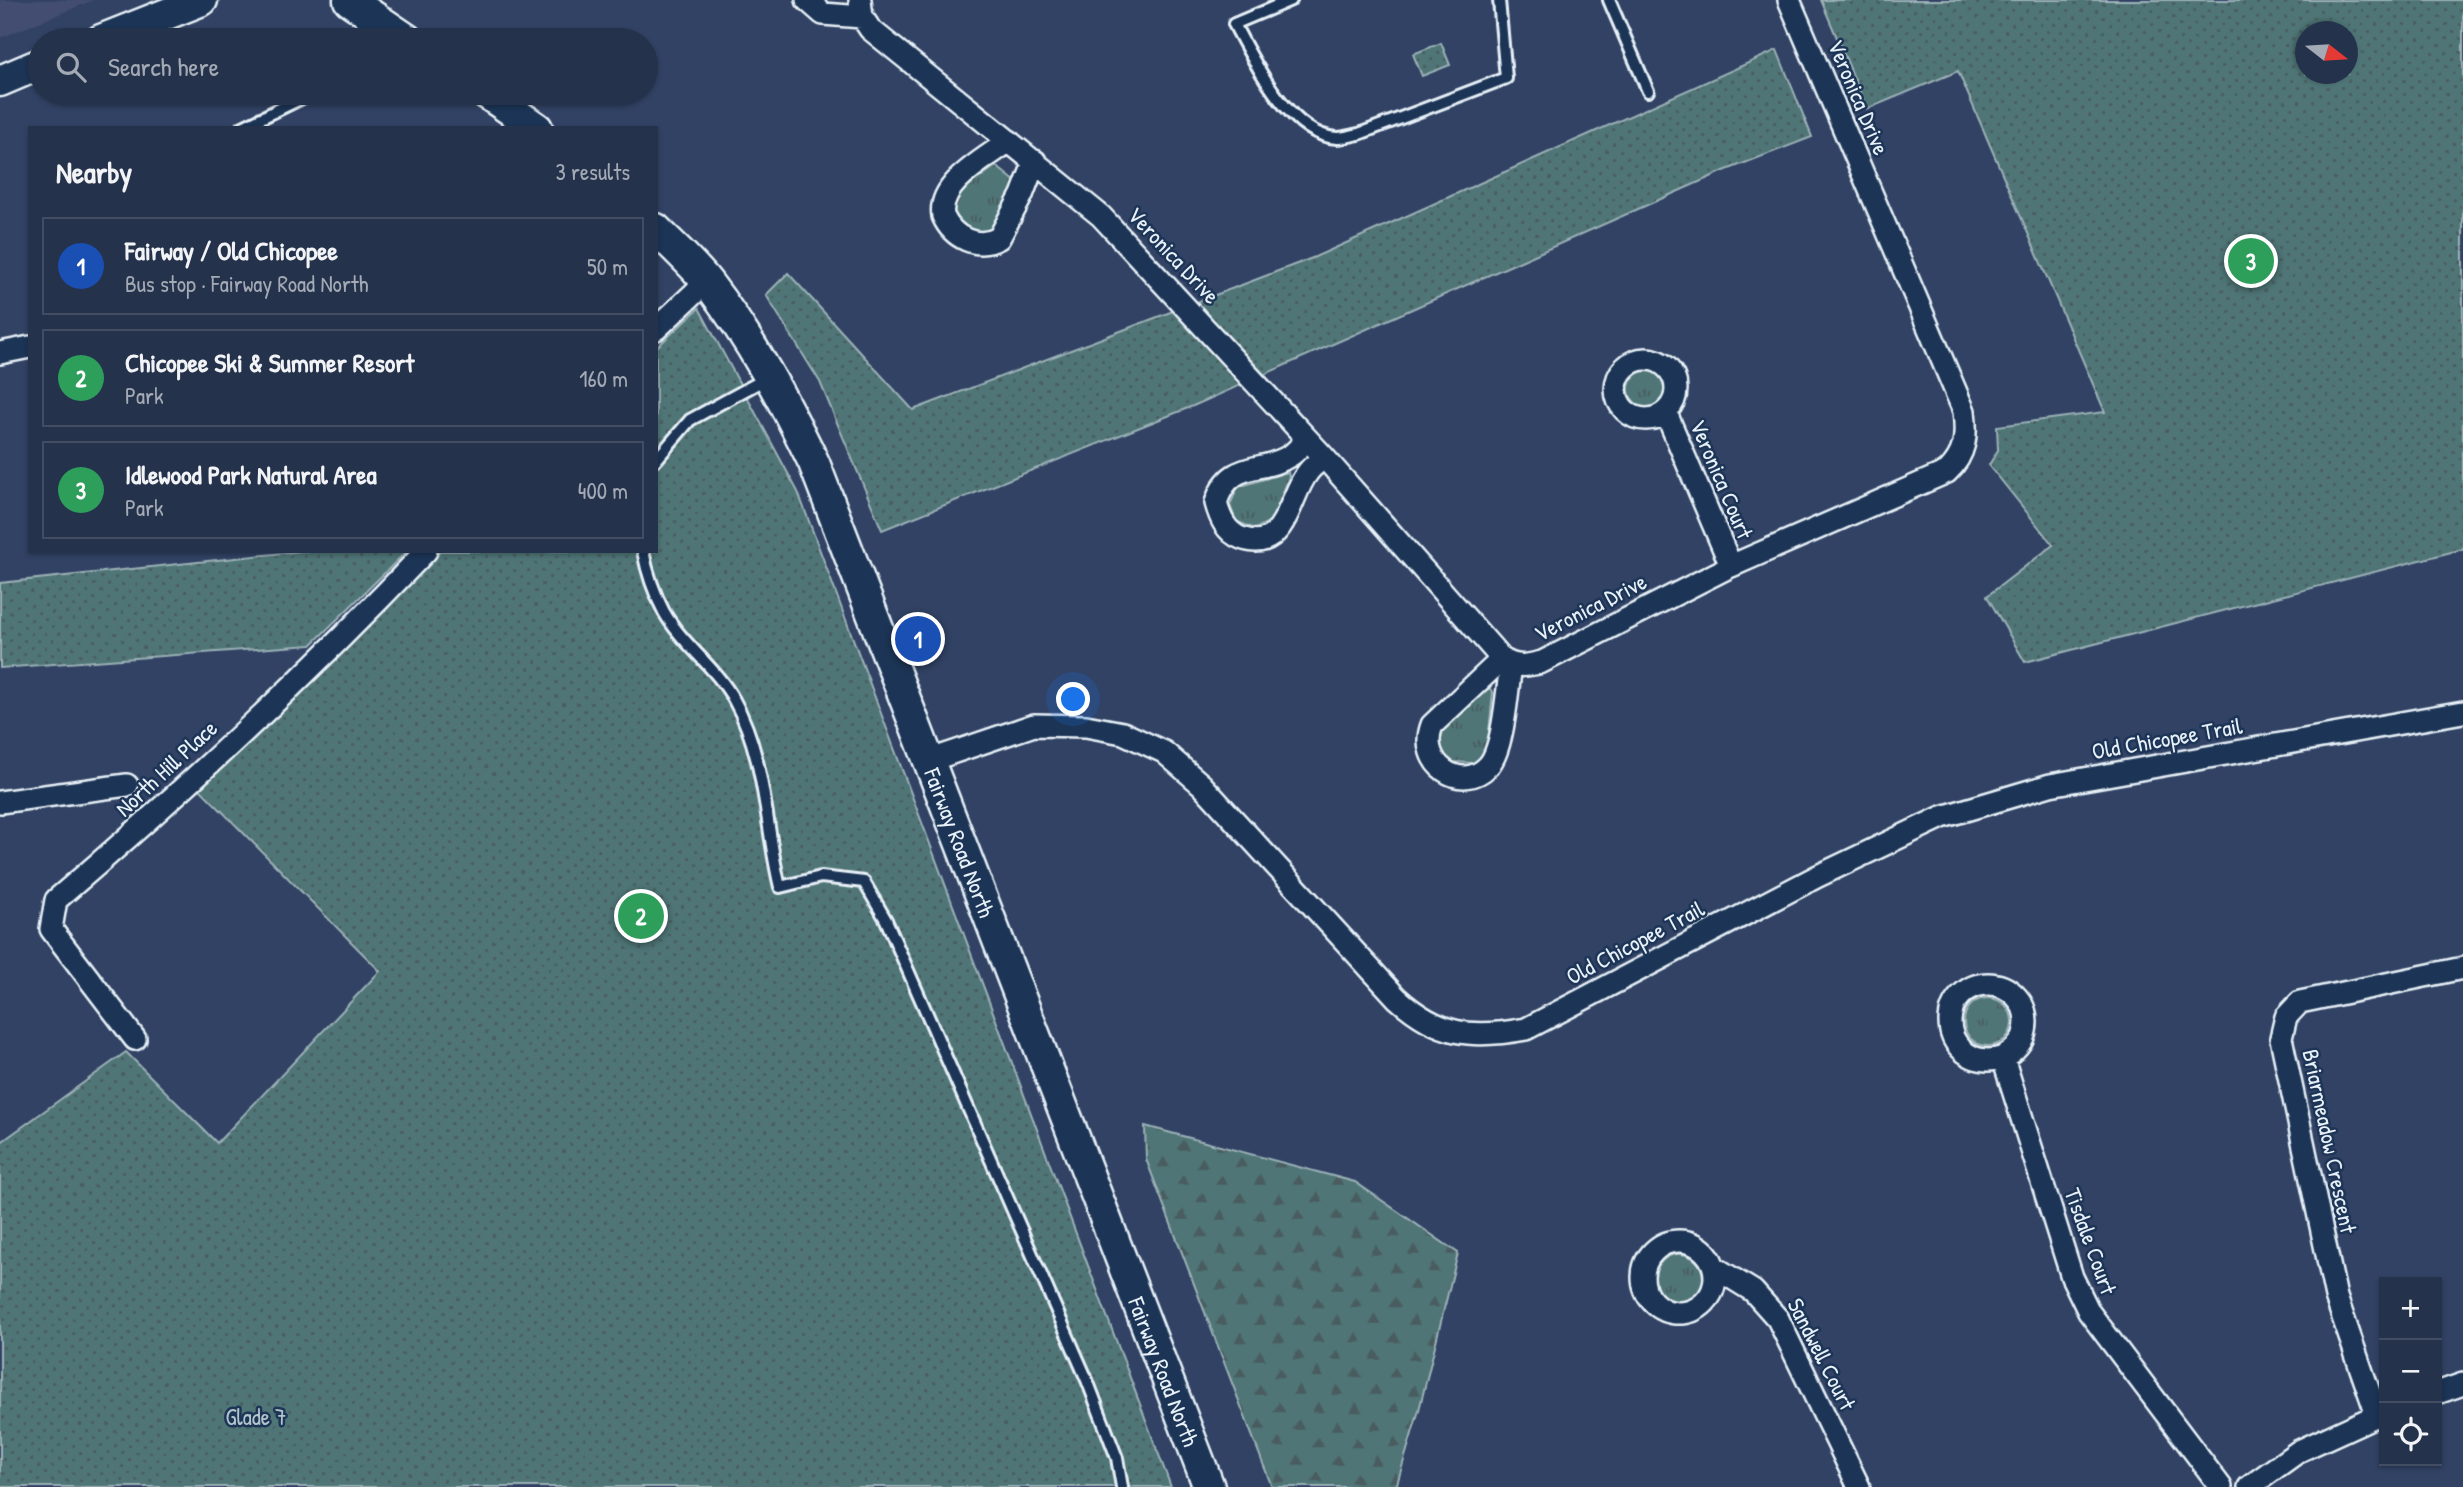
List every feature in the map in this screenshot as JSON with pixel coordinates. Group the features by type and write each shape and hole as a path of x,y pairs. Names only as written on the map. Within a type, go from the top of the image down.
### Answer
{"main road":[{"path":"131,28 202,0"},
{"path":"349,0 388,28"},
{"path":"0,80 28,69"},
{"path":"503,105 534,126"},
{"name":"Fairway Road North","path":"658,231 707,281 770,377 814,463 1209,1487"}],"street":[{"name":"Veronica Drive","path":"807,0 823,15 861,8 870,29 1101,216 1324,457 1507,662 1526,666 1542,662 1731,566 1947,471 1958,461 1967,436 1964,411 1789,0"},
{"path":"1009,141 956,183 946,195 943,216 957,235 978,243 999,238 1022,195 1035,161"},
{"path":"658,327 707,281"},
{"path":"0,353 28,347"},
{"name":"Veronica Court","path":"1665,413 1731,566"},
{"path":"1307,440 1289,456 1246,469 1227,480 1216,503 1227,528 1245,539 1266,539 1275,533 1282,526 1306,473 1324,457"},
{"name":"North Hill Place","path":"135,1039 51,929 55,900 183,789 307,671 424,553"},
{"path":"1507,662 1497,748 1489,766 1462,776 1442,769 1429,754 1428,735 1432,725 1507,662"},
{"name":"Old Chicopee Trail","path":"928,761 1034,725 1086,726 1123,733 1164,752 1202,785 1417,1017 1447,1029 1485,1036 1526,1029 1818,876 1941,817 2050,785 2463,712"},
{"path":"0,802 127,785"},
{"name":"Briarmeadow Crescent","path":"2379,1410 2336,1297 2281,1038 2287,1017 2300,1002 2463,968"},
{"name":"Tisdale Court","path":"2003,1058 2072,1277 2089,1312 2221,1487"},
{"name":"Sandwell Court","path":"1714,1267 1753,1291 1777,1319 1859,1487"},
{"path":"2442,1391 2463,1384"},
{"path":"2249,1487 2298,1451 2379,1413"}],"lane":[{"path":"1291,0 1234,24 1280,103 1307,126 1336,138 1359,134 1506,78 1499,0"},
{"path":"1609,0 1648,91"},
{"path":"245,126 288,105"},
{"path":"658,458 690,420 770,377"},
{"path":"643,553 647,573 665,614 734,700 757,755 769,841 780,887 821,877 864,882 886,920 1087,1380 1117,1458 1122,1487"}],"shaded area":[{"path":"0,0 94,0 0,38"}],"green space":[{"path":"1821,0 2463,0 2463,549 2025,662 1987,596 2053,545 1989,465 1998,450 1997,426 2105,412 1958,71 1867,109"},
{"path":"1441,43 1450,65 1422,76 1413,54"},
{"path":"1777,50 1812,137 1724,171 1193,406 882,530 820,382 766,295 788,273 913,410 1315,257"},
{"path":"996,166 1016,182 1007,207 997,223 984,232 974,232 961,223 955,214 955,205 967,188"},
{"name":"Glade 7","path":"699,308 798,492 1171,1487 0,1487 0,1143 126,1052 217,1143 380,971 200,789 438,553 658,553 658,346"},
{"path":"1647,371 1660,376 1665,389 1660,402 1647,407 1634,402 1629,389 1634,376"},
{"path":"1288,472 1289,477 1273,519 1255,529 1236,521 1230,505 1238,487"},
{"path":"283,553 405,553 311,645 0,668 0,583"},
{"path":"1489,688 1493,692 1488,742 1483,755 1473,763 1454,762 1441,748 1442,733 1460,711"},
{"path":"1988,998 2005,1005 2012,1022 2005,1039 1988,1046 1971,1039 1964,1022 1971,1005"},
{"path":"1145,1126 1355,1182 1458,1253 1419,1410 1396,1487 1272,1487 1146,1159"},
{"path":"1679,1254 1696,1261 1703,1278 1696,1295 1679,1302 1662,1295 1655,1278 1662,1261"}],"place":[{"name":"Idlewood Park Natural Area","path":"2251,261"},
{"name":"Fairway / Old Chicopee","path":"918,639"},
{"name":"Chicopee Ski & Summer Resort","path":"641,916"}]}
